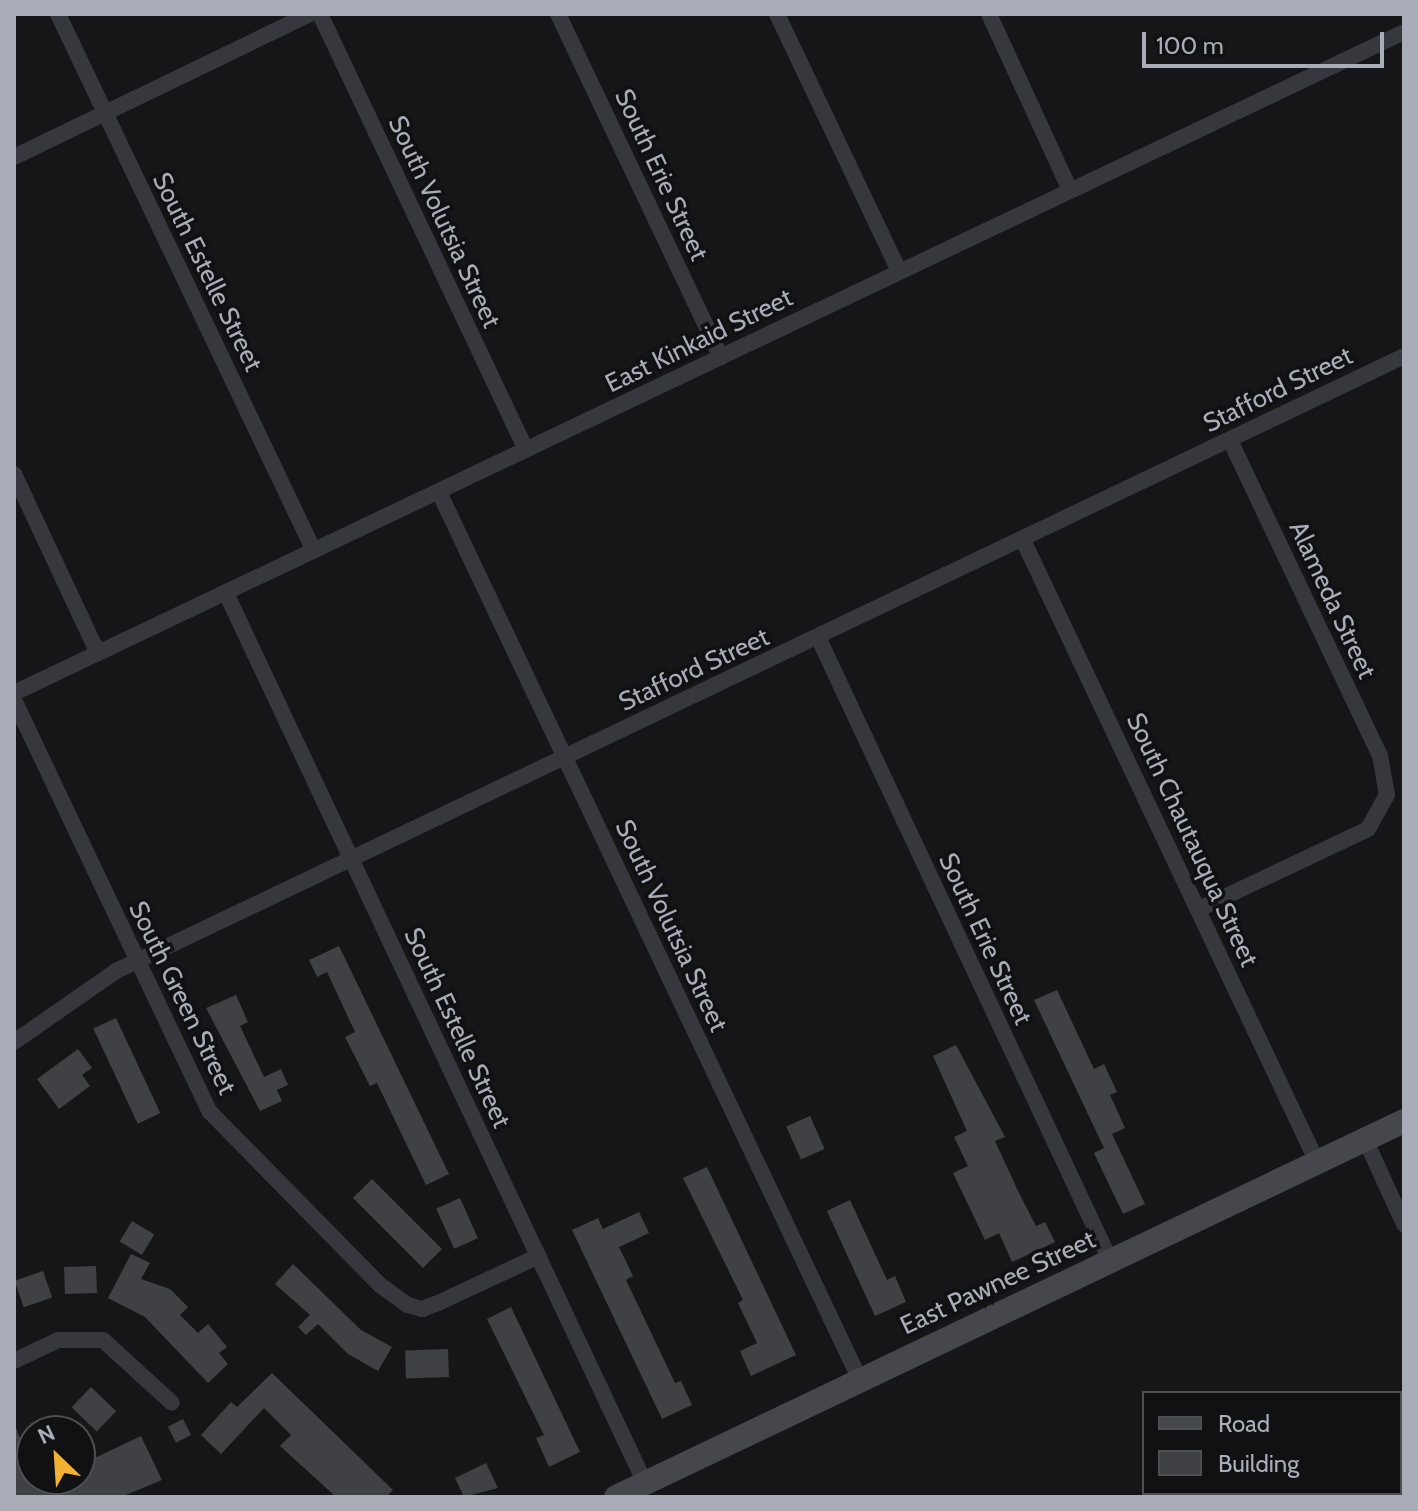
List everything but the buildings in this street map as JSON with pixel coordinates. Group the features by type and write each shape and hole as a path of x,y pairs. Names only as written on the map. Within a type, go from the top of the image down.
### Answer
{"main road":[{"name":"East Pawnee Street","path":"630,1492 1404,1121"}],"street":[{"name":"South Estelle Street","path":"58,14 314,551"},
{"path":"14,157 310,14"},
{"name":"South Volutsia Street","path":"320,14 526,450"},
{"name":"South Erie Street","path":"558,14 721,357"},
{"path":"777,14 899,271"},
{"path":"989,14 1070,190"},
{"name":"East Kinkaid Street","path":"14,693 1404,32"},
{"name":"Stafford Street","path":"14,1042 136,961 1404,356"},
{"name":"Alameda Street","path":"1199,909 1368,829 1387,795 1380,756 1230,440"},
{"path":"14,474 98,653"},
{"name":"South Volutsia Street","path":"439,492 860,1380"},
{"name":"South Chautauqua Street","path":"1023,540 1317,1162"},
{"name":"South Estelle Street","path":"226,593 539,1256 630,1492"},
{"name":"South Erie Street","path":"818,637 1110,1260"},
{"name":"South Green Street","path":"14,700 210,1112 396,1298 422,1309 539,1256"},
{"path":"1365,1139 1404,1224"},
{"path":"14,1361 58,1340 103,1340 172,1403"}]}
